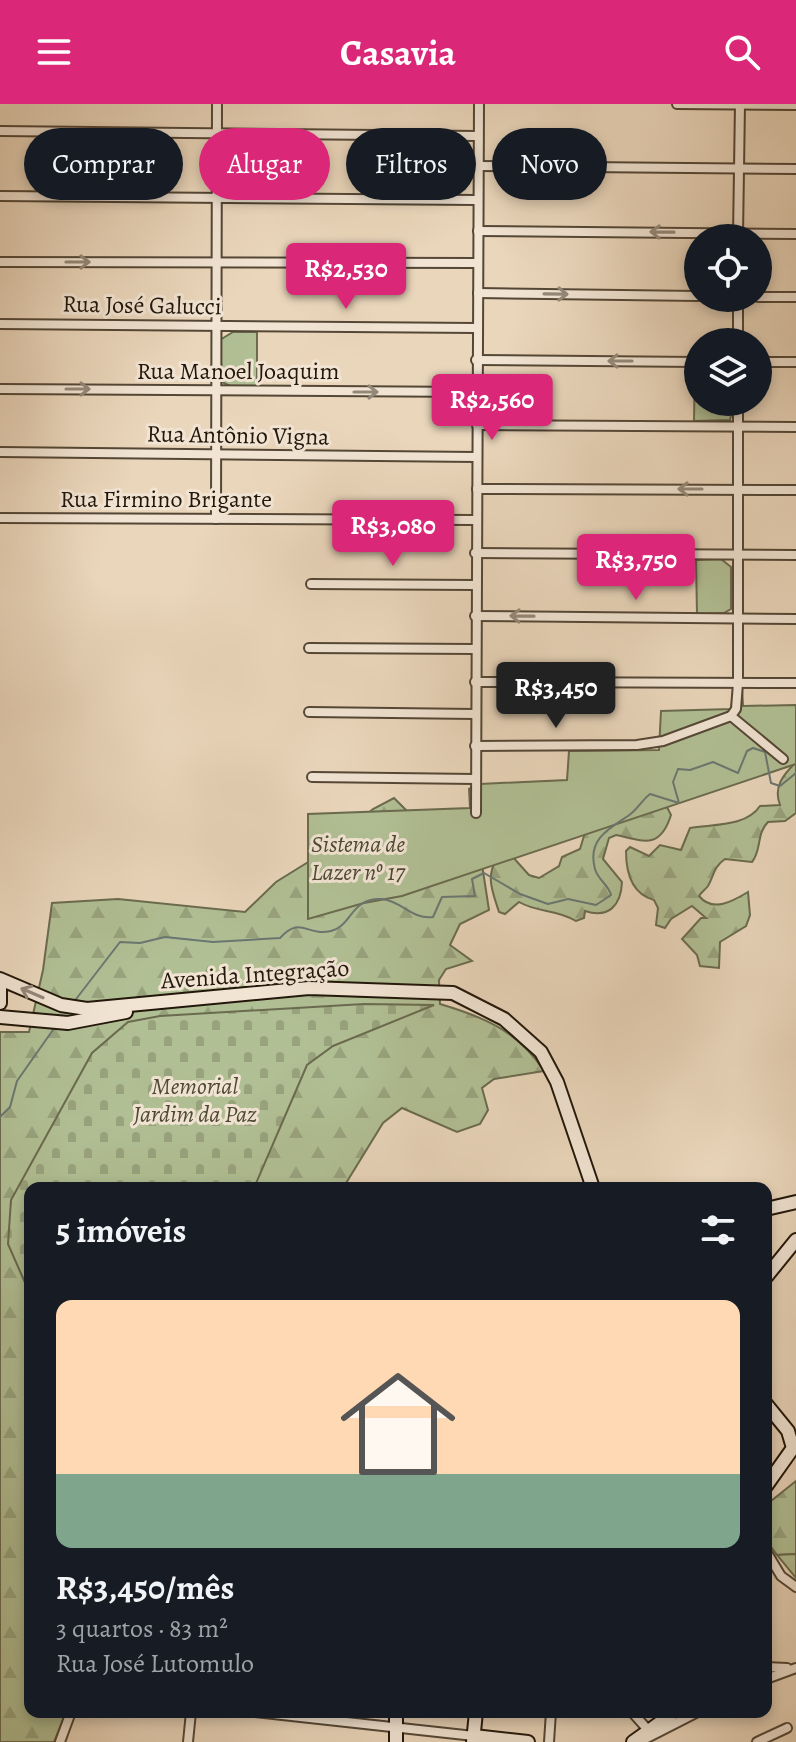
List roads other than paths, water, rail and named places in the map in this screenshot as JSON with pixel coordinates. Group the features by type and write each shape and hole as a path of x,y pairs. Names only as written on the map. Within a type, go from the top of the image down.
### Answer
{"main road":[{"path":"0,981 0,1003"},
{"name":"Avenida Integração","path":"0,981 70,1006 144,1005 309,988 412,989 453,993 518,1028 541,1052 557,1082 591,1182"},
{"name":"Avenida Integração","path":"0,1017 89,1021 144,1005"},
{"path":"772,1208 796,1202"},
{"path":"772,1270 796,1240"},
{"path":"772,1411 788,1431 793,1448 772,1478"},
{"path":"476,1718 474,1739 528,1742"},
{"path":"635,1742 651,1736 668,1718"}],"street":[{"path":"217,104 217,128"},
{"path":"476,813 474,649 479,104"},
{"path":"677,104 796,105"},
{"path":"738,224 740,104"},
{"path":"0,131 199,134"},
{"path":"330,135 478,136"},
{"path":"478,166 796,169"},
{"path":"0,196 199,199"},
{"path":"330,199 477,200"},
{"path":"216,200 216,519"},
{"path":"478,231 684,235"},
{"path":"772,235 796,234"},
{"path":"0,262 477,263"},
{"path":"478,293 684,296"},
{"path":"772,297 796,297"},
{"name":"Rua José Galucci","path":"0,324 476,328"},
{"path":"476,360 684,362"},
{"path":"772,362 796,362"},
{"name":"Rua Manoel Joaquim","path":"0,389 476,392"},
{"path":"475,746 637,745 663,741 731,716 736,709 738,683 738,416"},
{"path":"477,425 796,427"},
{"name":"Rua Antônio Vigna","path":"0,452 476,457"},
{"path":"477,489 796,490"},
{"name":"Rua Firmino Brigante","path":"0,518 475,520"},
{"path":"475,553 796,555"},
{"path":"311,584 475,585"},
{"path":"475,616 796,619"},
{"path":"309,648 474,649"},
{"path":"475,682 796,683"},
{"path":"309,712 475,714"},
{"path":"731,716 783,759"},
{"path":"312,777 475,779"},
{"path":"772,1561 781,1576 796,1587"},
{"path":"772,1667 796,1668"},
{"path":"772,1677 796,1668"},
{"path":"60,1742 69,1718"},
{"path":"188,1742 190,1718"},
{"path":"335,1718 397,1735 474,1739"},
{"path":"549,1742 551,1718"},
{"path":"637,1718 651,1736 686,1718"},
{"path":"757,1742 787,1728"}],"waterway":[{"path":"73,1003 120,942 140,943 165,937 213,942 280,938 287,931 299,927 331,931 343,924 364,902 382,899 419,916 433,917 442,897 475,896 472,879 484,873 520,894 548,904 568,899 596,905 611,895 598,876 593,859 601,836 631,814 650,794 679,803 673,782 678,769 690,770 713,762 738,773 747,751 753,748 765,752 771,783 780,786 796,773"},
{"path":"0,1117 10,1107 17,1081 55,1027"}],"park label":[{"name":"Sistema de Lazer nº 17","path":"358,858"},
{"name":"Memorial Jardim da Paz","path":"195,1100"}]}
